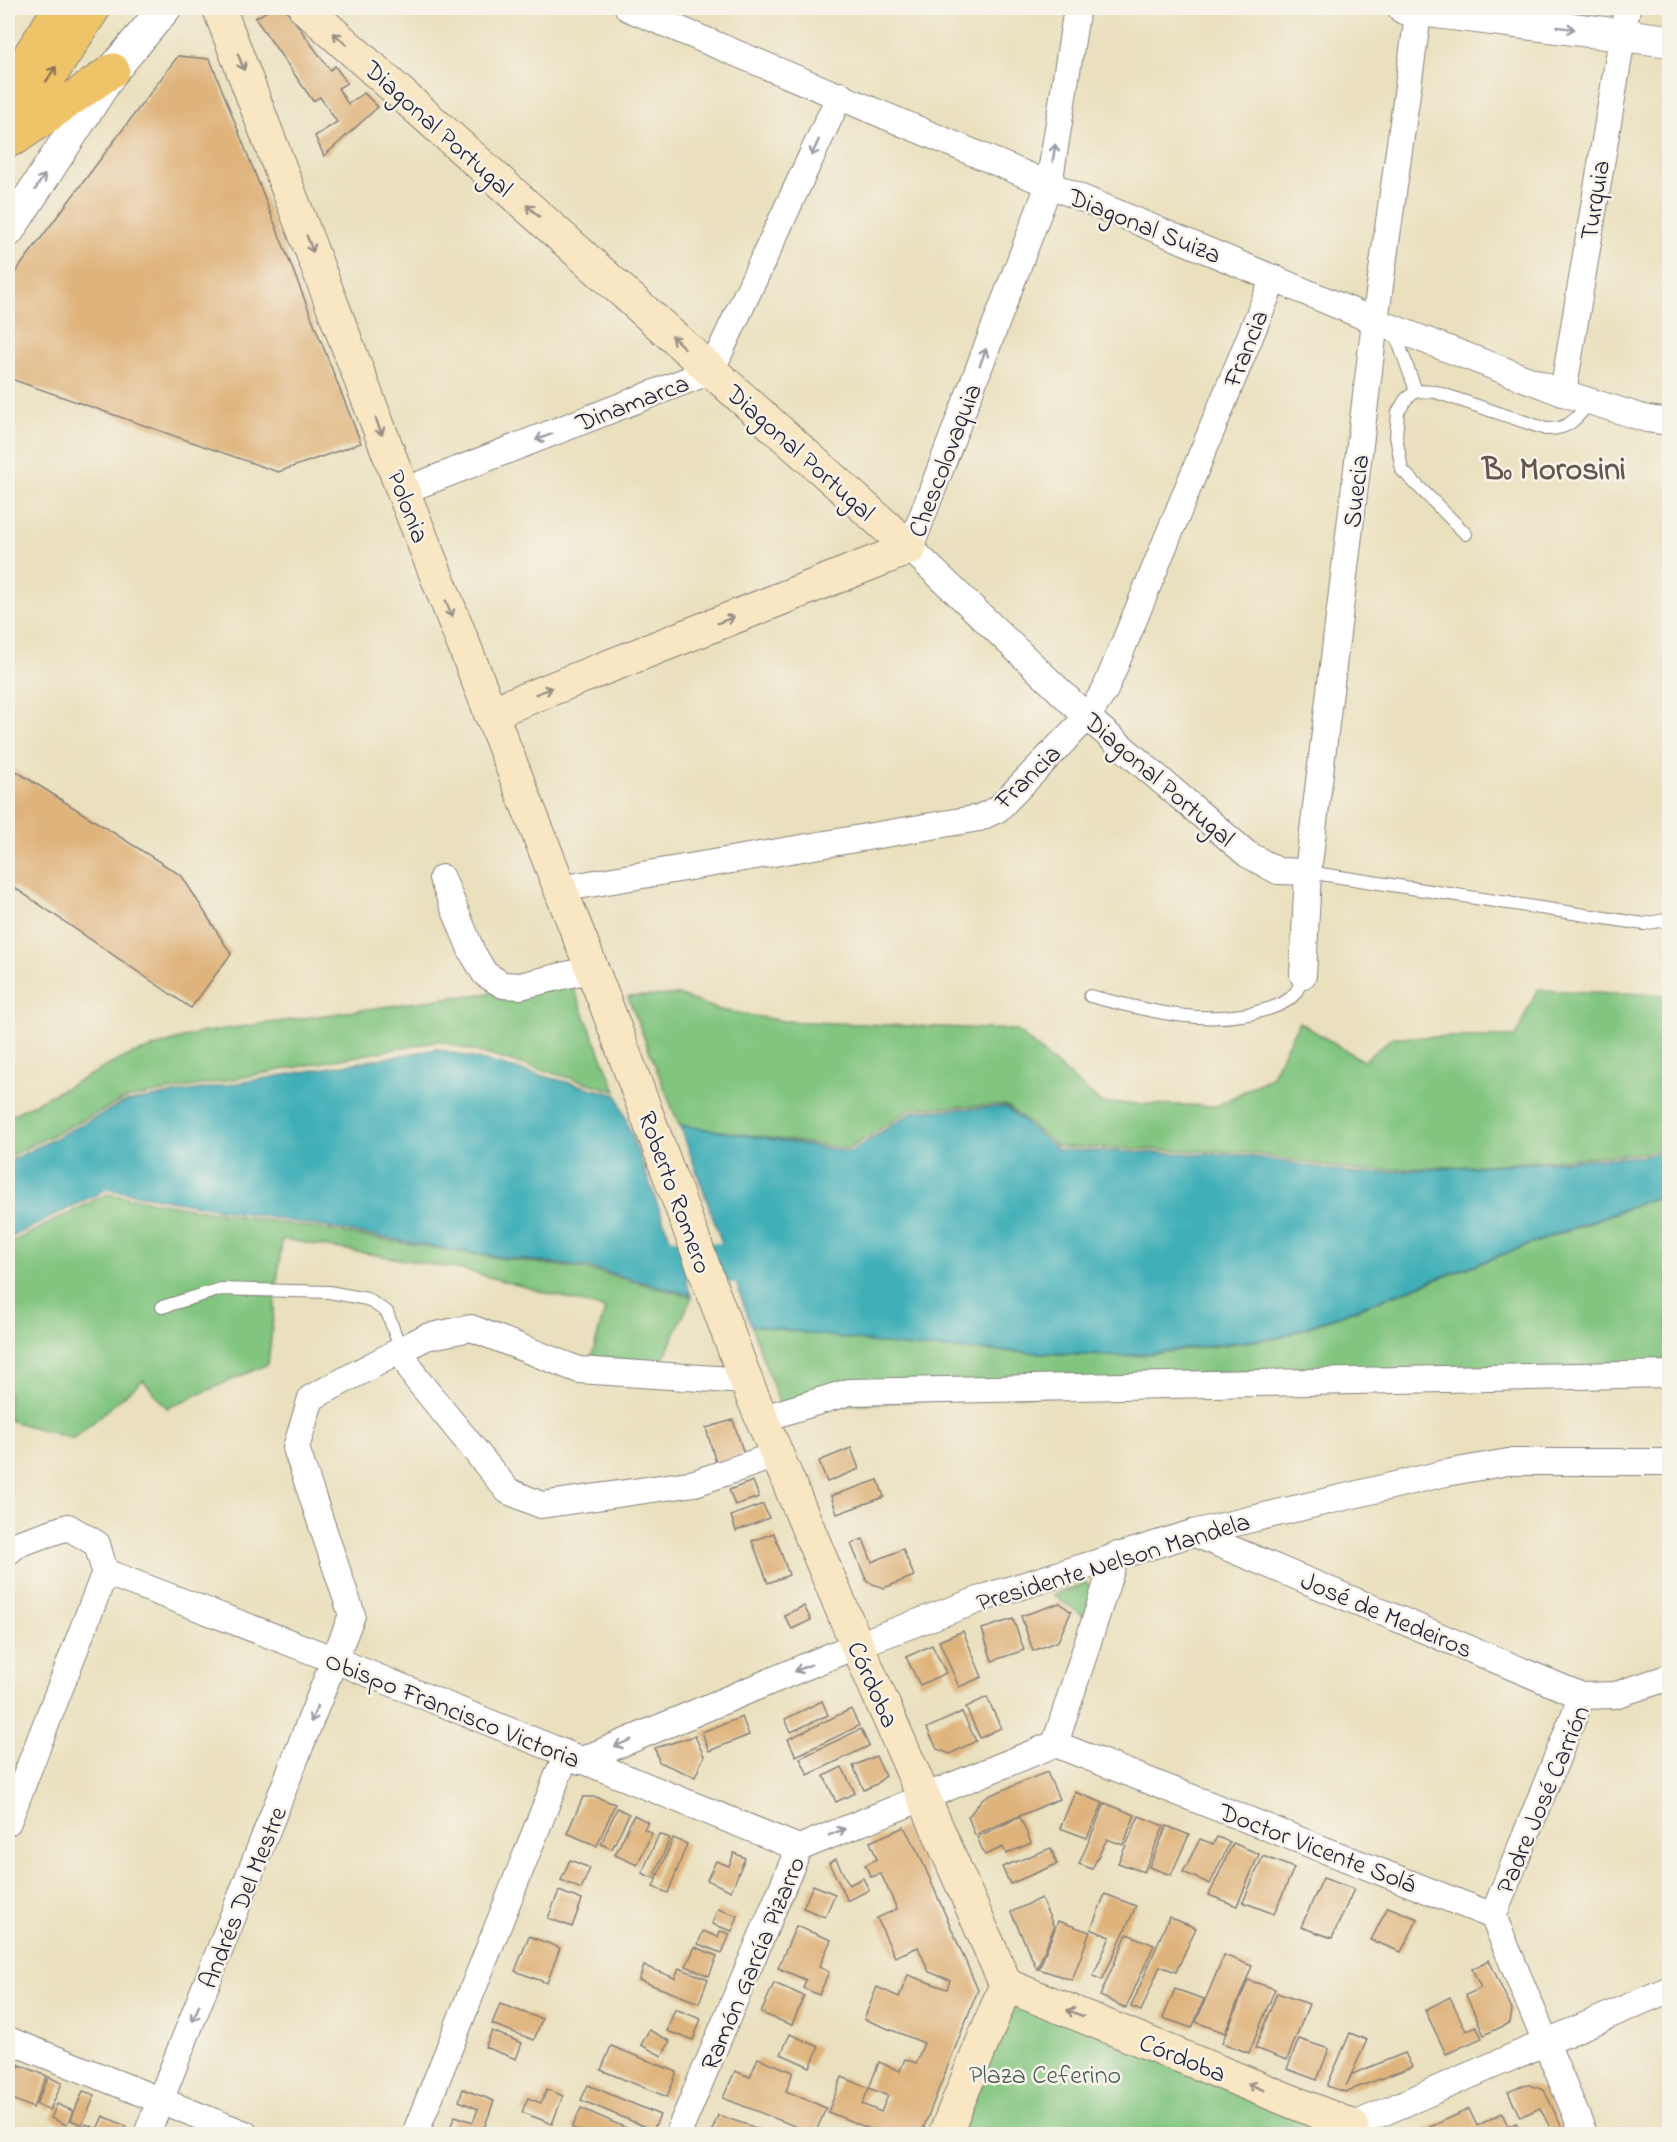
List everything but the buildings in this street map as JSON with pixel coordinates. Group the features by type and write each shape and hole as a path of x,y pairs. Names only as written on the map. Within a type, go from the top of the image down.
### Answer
{"highway":[{"path":"8,89 60,8"},
{"path":"8,142 94,8"},
{"path":"8,142 113,70"}],"main road":[{"name":"Polonia","path":"219,8 490,713 605,1002"},
{"name":"Diagonal Portugal","path":"305,8 909,548"},
{"name":"Chescolovaquia","path":"490,713 909,548"},
{"name":"Roberto Romero","path":"605,1002 746,1382"},
{"name":"Córdoba","path":"746,1382 857,1645 1006,1985 1351,2130"},
{"path":"945,2134 1006,1985"}],"street":[{"path":"8,231 113,70 165,8"},
{"name":"Diagonal Suiza","path":"628,8 1384,325 1563,393 1647,419 1670,422"},
{"name":"Chescolovaquia","path":"909,548 1049,185 1077,8"},
{"path":"1414,8 1624,21 1670,41"},
{"name":"Suecia","path":"1303,975 1308,872 1384,325 1414,8"},
{"name":"Turquia","path":"1563,393 1624,21"},
{"name":"Dinamarca","path":"404,491 711,371 840,95"},
{"name":"Francia","path":"560,889 597,880 979,818 998,809 1087,717 1105,690 1274,278"},
{"name":"Diagonal Portugal","path":"909,548 1087,717 1247,854 1278,871 1308,872"},
{"path":"442,878 472,952 485,974 504,985 520,986 592,969"},
{"path":"746,1382 579,1370 471,1328 426,1337 401,1350 415,1377 508,1491 541,1505 695,1483 776,1455"},
{"name":"Andrés Del Mestre","path":"147,2134 352,1615 296,1448 311,1398 401,1350"},
{"path":"761,1419 849,1392 1670,1374"},
{"name":"Presidente Nelson Mandela","path":"573,1758 857,1645 989,1596 1193,1533 1446,1473 1508,1462 1670,1462"},
{"path":"8,1552 17,1545 68,1527 97,1544 105,1572 8,1822"},
{"name":"José de Medeiros","path":"1193,1533 1582,1696"},
{"path":"923,1797 1055,1744 1116,1555"},
{"name":"Obispo Francisco Victoria","path":"105,1572 335,1660 800,1848"},
{"name":"Padre José Carrión","path":"1493,1916 1582,1696 1615,1695 1670,1677"},
{"name":"Doctor Vicente Solá","path":"1055,1744 1493,1916"},
{"path":"415,2134 573,1758"},
{"name":"Ramón García Pizarro","path":"678,2134 800,1848 923,1797"},
{"path":"1493,1916 1584,2134"},
{"path":"1351,2130 1670,1989"},
{"path":"8,2040 245,2134"}],"lane":[{"path":"1384,325 1416,391"},
{"path":"1466,534 1402,470 1396,436 1398,412 1406,399 1416,391 1436,392 1546,429 1560,430 1572,423 1590,402"},
{"path":"1308,872 1644,924 1670,919"},
{"path":"1090,996 1152,1011 1214,1019 1251,1014 1280,1005 1295,994 1303,975"},
{"path":"162,1307 221,1289 329,1292 367,1299 387,1312 401,1350"}],"green space":[{"path":"572,985 616,1091 439,1041 125,1099 8,1157 8,1117 127,1056 198,1033 453,997"},
{"path":"1537,990 1669,995 1669,1148 1642,1153 1470,1166 1357,1171 1244,1152 1058,1147 1006,1105 913,1108 849,1149 679,1125 628,997 678,995 720,1010 783,1021 1016,1030 1101,1103 1217,1106 1271,1077 1299,1022 1363,1061 1393,1037 1515,1037"},
{"path":"1669,1193 1669,1362 781,1408 751,1325 907,1347 1124,1357 1280,1338"},
{"path":"107,1194 470,1254 589,1270 692,1297 662,1361 591,1359 605,1309 463,1270 282,1239 268,1364 167,1408 143,1380 73,1439 8,1420 8,1244"},
{"path":"1086,1583 1095,1590 1085,1617 1053,1595"},
{"name":"Plaza Ceferino","path":"1012,1998 1340,2134 955,2134"}],"water":[{"path":"438,1049 617,1095 691,1295 590,1268 471,1253 107,1189 8,1239 8,1162 125,1102"},
{"path":"1006,1107 1058,1150 1244,1155 1356,1174 1642,1156 1669,1151 1669,1192 1280,1337 1124,1356 908,1347 751,1325 680,1125 850,1152 914,1111"}],"waterway":[{"path":"634,1235 649,1256 751,1266 781,1278"}],"district":[{"name":"Bº Morosini","path":"1554,468"}]}
